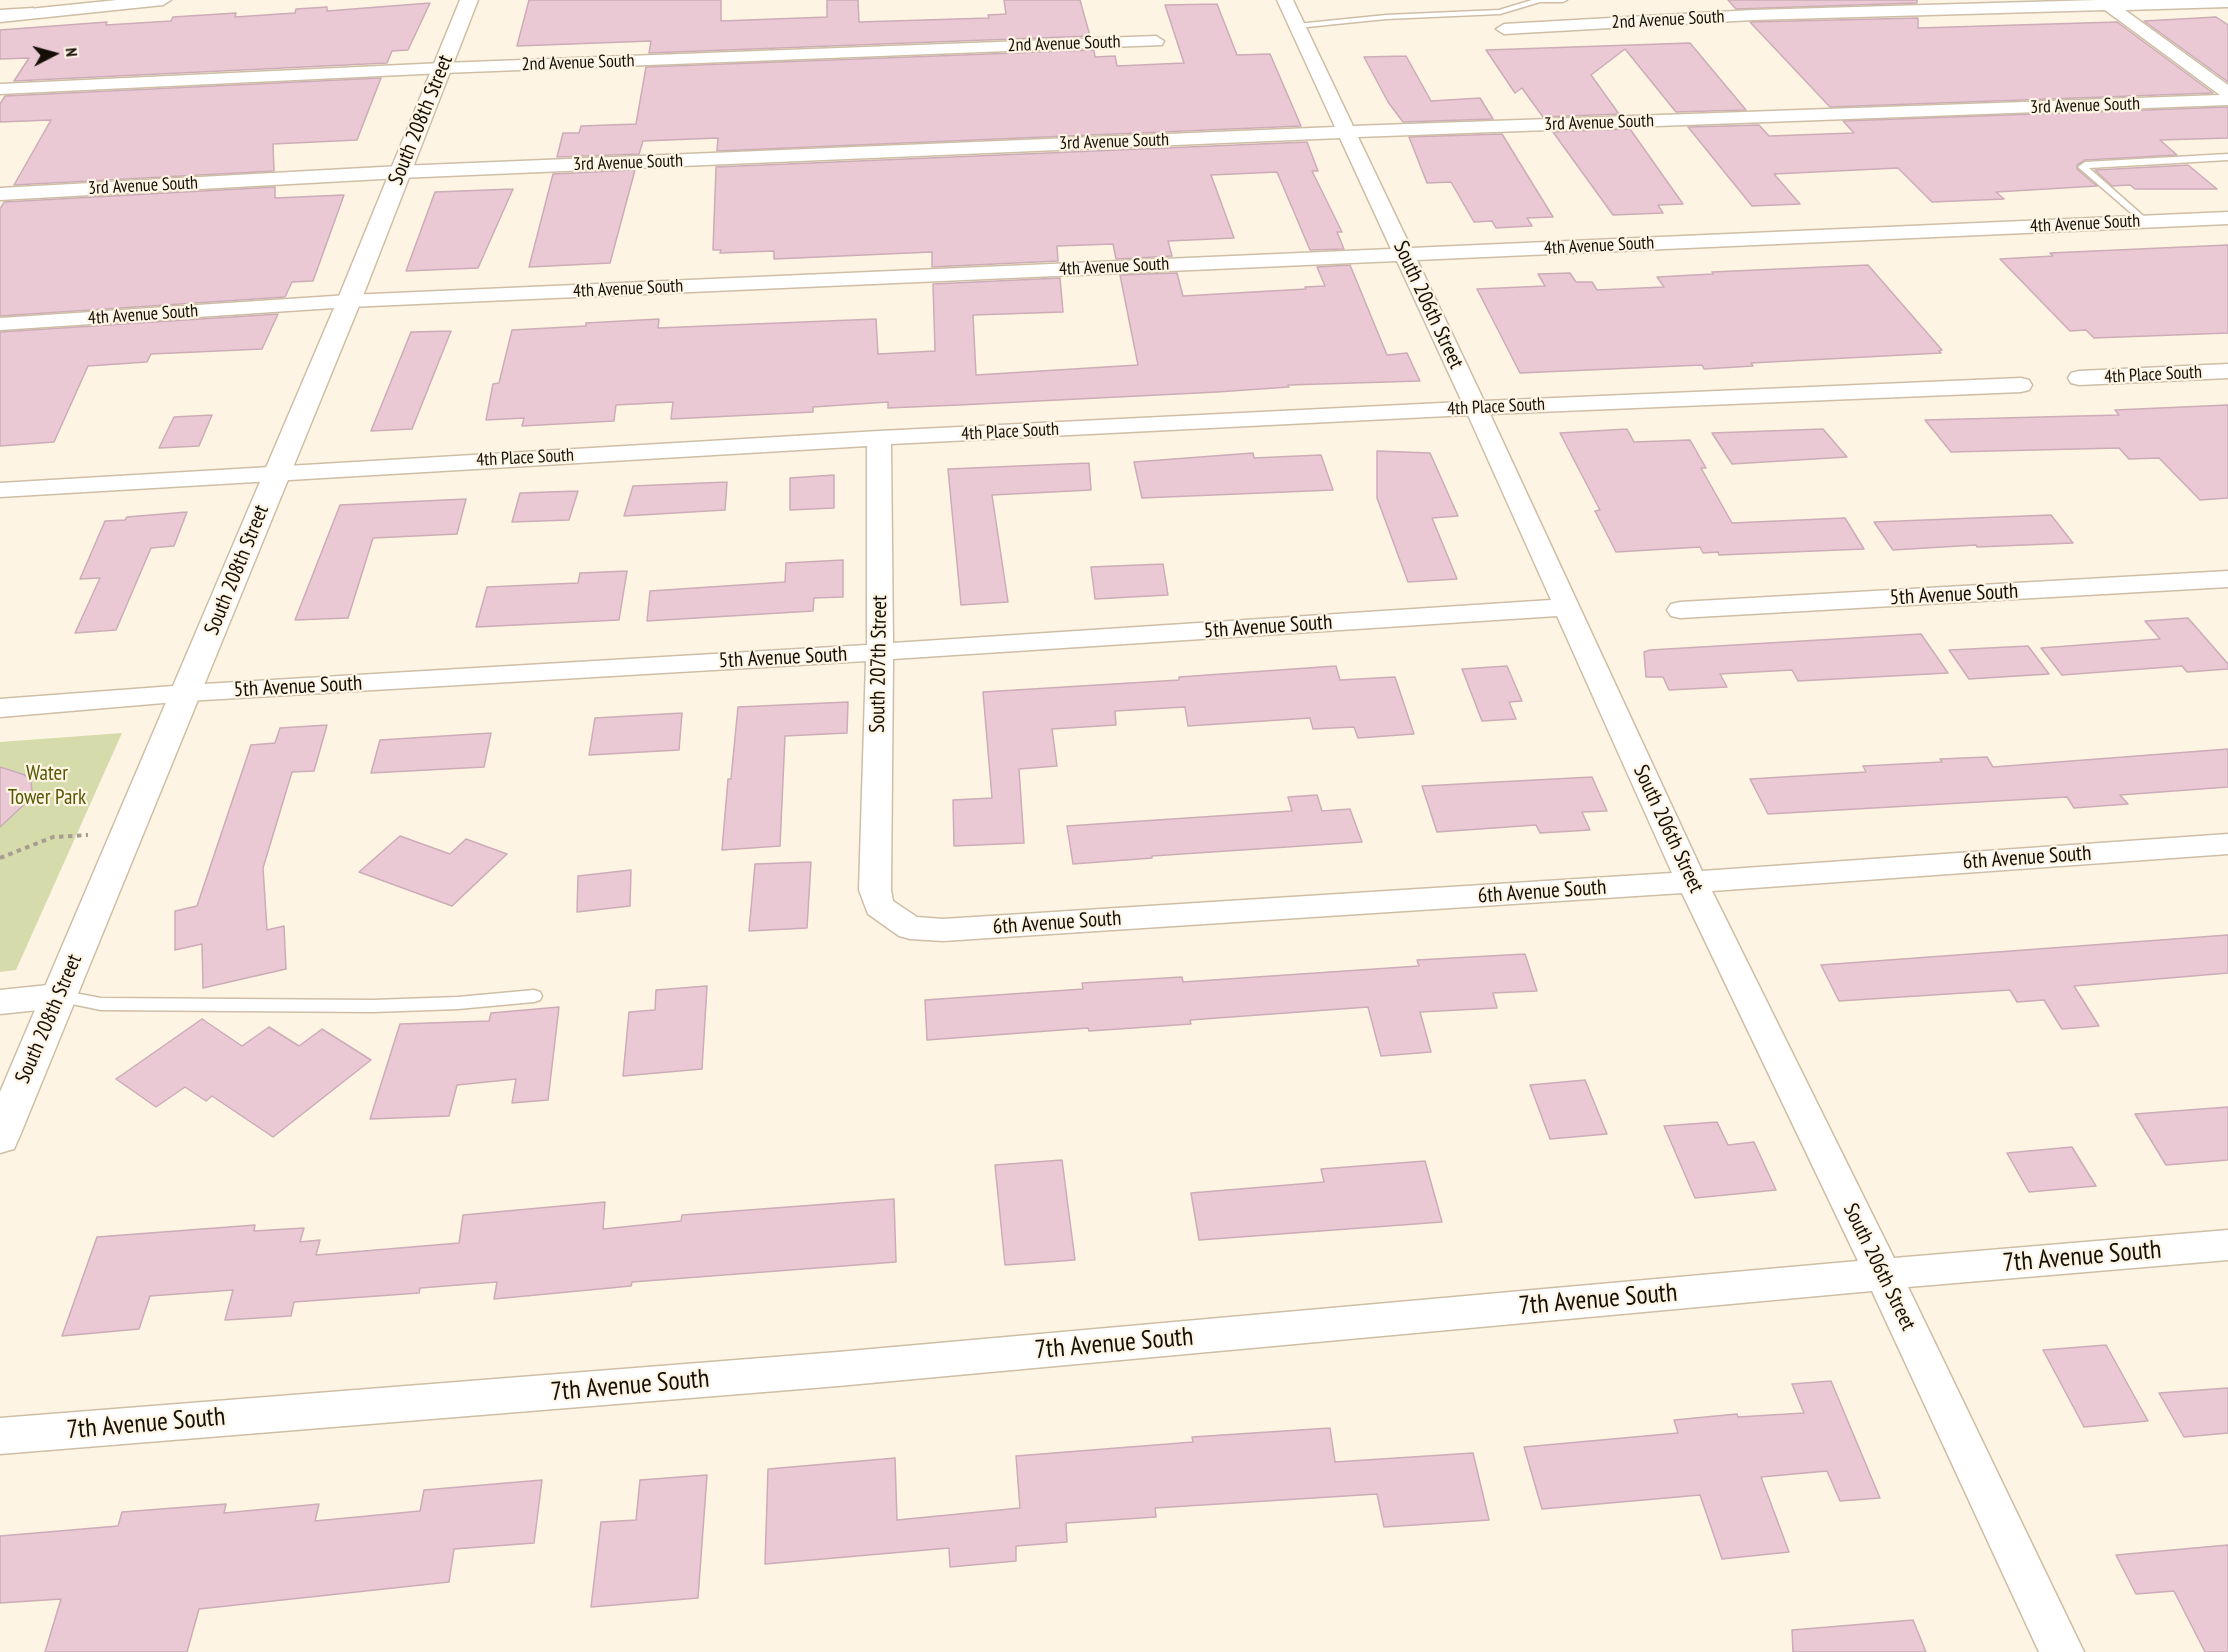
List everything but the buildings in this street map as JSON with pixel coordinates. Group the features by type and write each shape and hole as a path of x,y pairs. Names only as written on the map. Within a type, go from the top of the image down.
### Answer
{"street":[{"path":"0,16 163,0"},
{"name":"South 208th Street","path":"0,1138 349,302 469,0"},
{"name":"2nd Avenue South","path":"1504,29 1753,15 2105,3 2228,2"},
{"path":"2105,3 2228,93"},
{"name":"South 206th Street","path":"1291,13 1476,408 1692,882 1883,1274 2062,1652"},
{"name":"2nd Avenue South","path":"0,89 443,68 1156,40"},
{"name":"3rd Avenue South","path":"0,194 400,172 1346,132 2228,100"},
{"name":"4th Avenue South","path":"0,324 349,302 2228,218"},
{"name":"4th Place South","path":"2079,378 2228,371"},
{"name":"4th Place South","path":"0,490 879,438 1476,408 2021,385"},
{"name":"South 207th Street","path":"875,890 880,652 879,438"},
{"name":"5th Avenue South","path":"1680,610 2227,581"},
{"name":"5th Avenue South","path":"0,708 187,693 880,652 1567,607"},
{"name":"6th Avenue South","path":"875,890 879,906 910,928 943,930 1692,882 2228,844"},
{"path":"0,1002 58,996"},
{"name":"7th Avenue South","path":"0,1436 838,1369 2228,1245"}],"lane":[{"path":"1291,13 1386,17 1500,12 1536,0 1563,0"},
{"path":"0,12 56,10"},
{"path":"2145,222 2083,167 2085,165 2228,157"},
{"path":"58,996 101,1004 373,1006 458,1003 534,996"}],"path":[{"path":"0,858 53,837 128,832"}],"green space":[{"name":"Water Tower Park","path":"122,733 16,970 0,972 0,742"}]}
